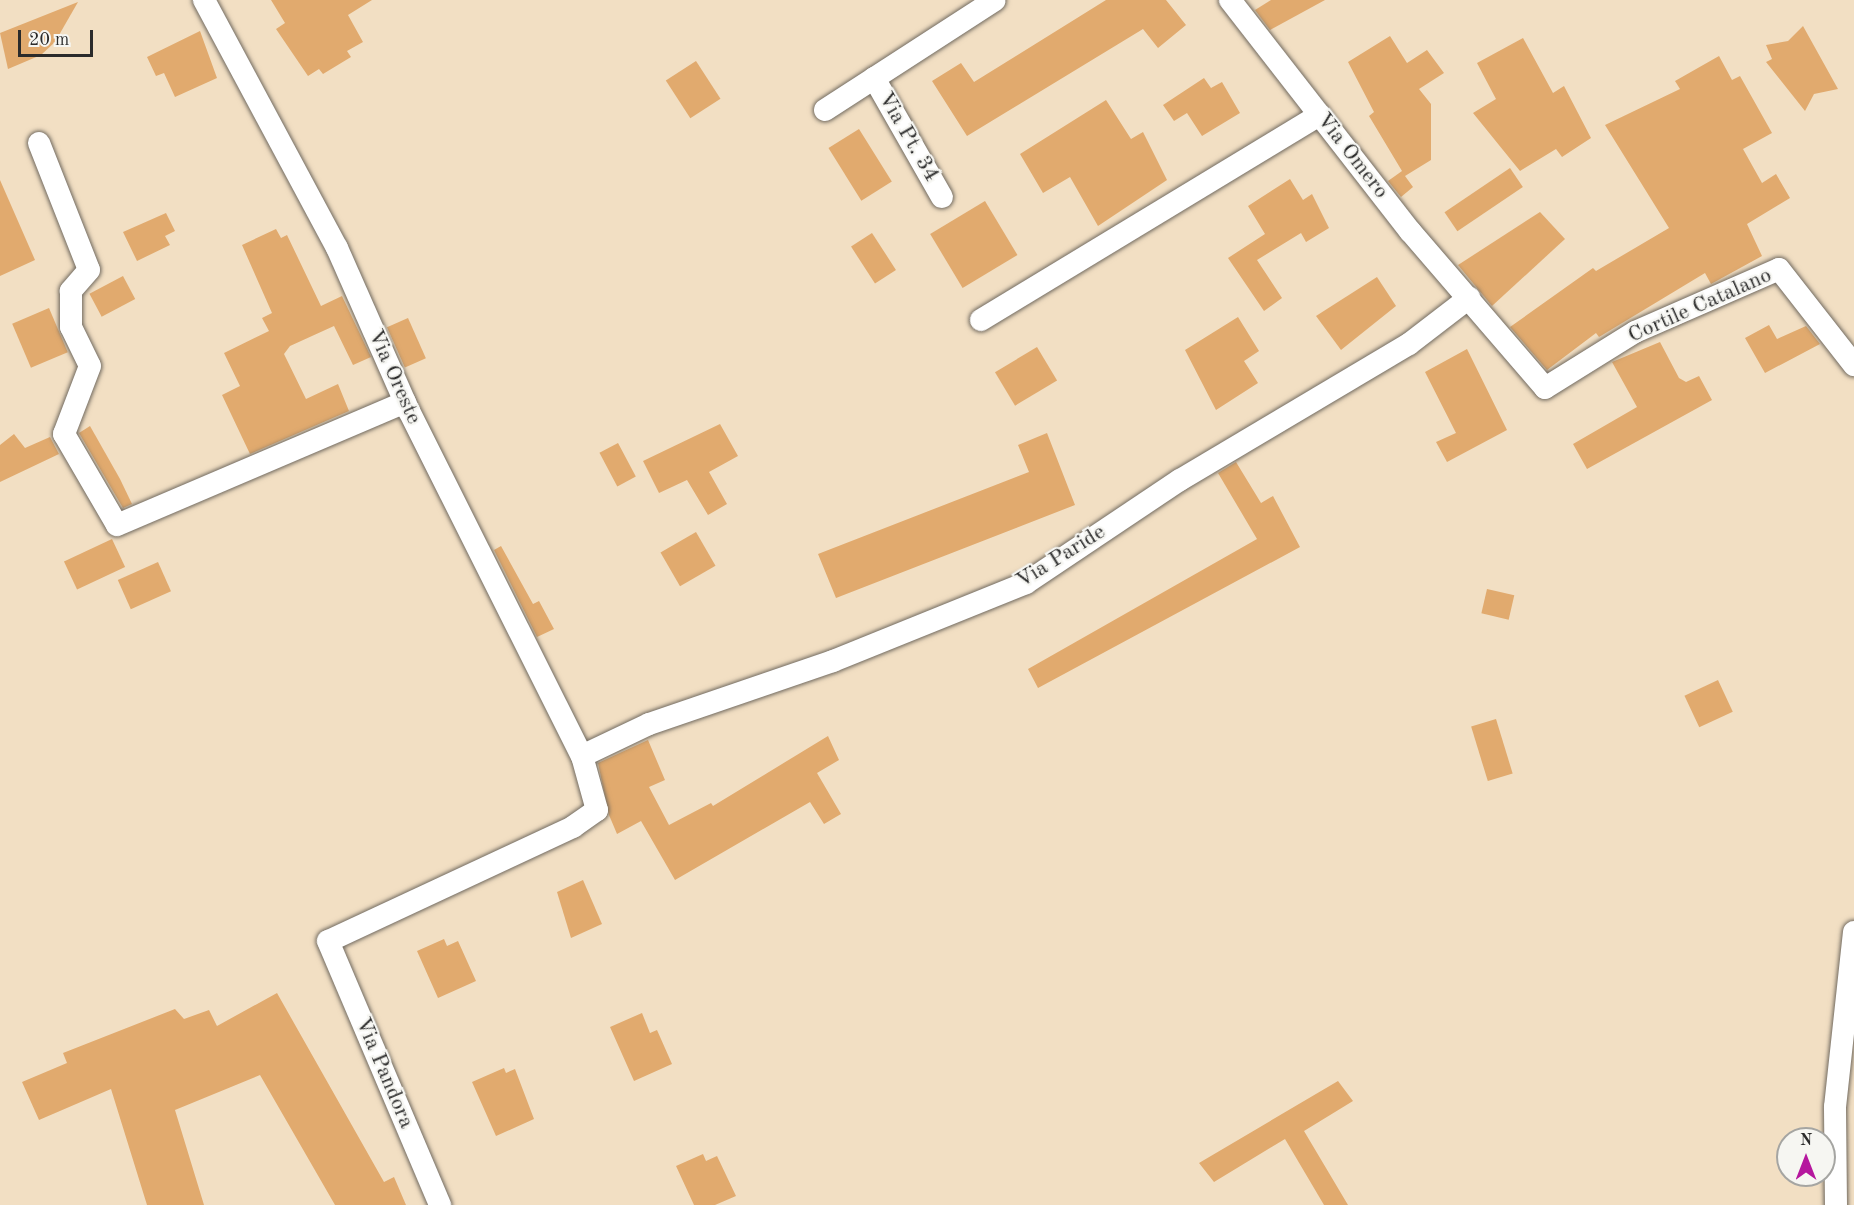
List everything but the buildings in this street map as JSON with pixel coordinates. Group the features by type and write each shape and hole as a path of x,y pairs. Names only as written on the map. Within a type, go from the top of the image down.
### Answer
{"street":[{"name":"Via Oreste","path":"204,0 337,248 405,402 582,756 597,810 581,821 328,941"},
{"name":"Via Pt. 34","path":"825,110 995,0"},
{"name":"Via Omero","path":"1230,0 1320,116 1474,304"},
{"name":"Via Pt. 34","path":"874,78 942,197"},
{"path":"981,320 1320,116"},
{"path":"39,143 89,270 71,291 71,327 90,366 64,434 117,525 405,402"},
{"name":"Cortile Catalano","path":"1474,304 1545,388 1635,332 1779,269 1854,365"},
{"name":"Via Paride","path":"582,756 649,724 833,662 1026,583 1180,480 1474,304"},
{"path":"1836,1205 1835,1107 1854,932"},
{"name":"Via Pandora","path":"328,941 440,1205"}]}
